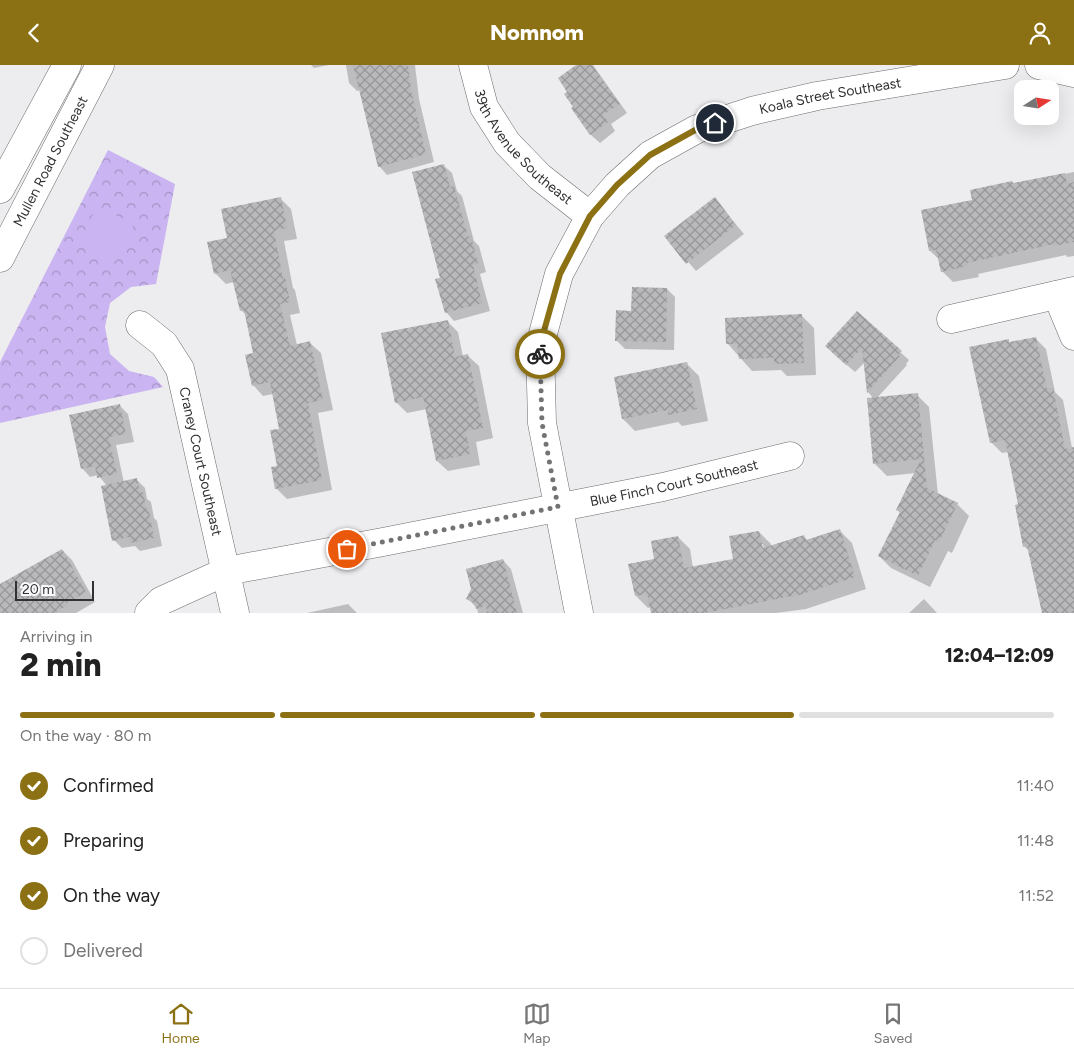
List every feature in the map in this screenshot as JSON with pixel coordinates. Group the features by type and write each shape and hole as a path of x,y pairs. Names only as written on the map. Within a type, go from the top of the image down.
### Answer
{"street":[{"path":"0,189 66,65"},
{"name":"Mullen Road Southeast","path":"1,256 100,65"},
{"name":"39th Avenue Southeast","path":"473,65 484,107 507,143 540,177 590,216"},
{"name":"Koala Street Southeast","path":"579,613 542,423 540,345 560,274 590,216 617,185 650,155 697,129 752,111 817,96 1006,65"},
{"path":"1039,65 1074,73"},
{"path":"951,319 1065,293 1074,336"},
{"name":"Craney Court Southeast","path":"140,325 164,344 180,369 235,613"},
{"name":"Blue Finch Court Southeast","path":"149,613 161,601 227,571 663,487 790,456"}],"green space":[{"path":"108,150 175,184 156,284 131,287 110,303 105,327 110,354 129,371 154,377 163,387 0,423 0,362"},
{"path":"97,206 134,224 116,261 79,243"}],"building":[{"path":"353,65 408,65 411,90 426,154 378,167"},
{"path":"576,65 592,65 620,104 603,115 608,122 590,135 571,108 573,107 564,94 567,92 558,78"},
{"path":"444,164 450,187 454,186 468,237 471,236 478,264 473,265 482,303 445,313 435,279 440,278 412,172"},
{"path":"1065,173 1067,184 1074,182 1074,242 1054,246 1054,244 967,263 968,266 941,272 936,250 929,251 921,210 972,200 970,190"},
{"path":"281,197 287,228 274,231 283,279 285,278 290,302 280,304 290,346 310,341 323,400 308,403 322,480 275,489 271,467 277,466 270,430 279,429 270,382 252,386 245,355 253,353 244,310 240,311 230,270 214,274 207,242 227,238 221,209"},
{"path":"715,197 736,225 686,264 664,236"},
{"path":"632,287 667,288 666,342 615,341 616,310 631,311"},
{"path":"857,311 902,351 898,355 900,356 867,393 862,348 846,365 825,346"},
{"path":"802,314 804,363 774,364 774,358 739,359 737,344 726,344 725,318"},
{"path":"448,320 455,357 468,354 483,428 466,431 470,454 436,461 423,397 395,403 381,333"},
{"path":"1036,337 1047,389 1053,388 1065,449 1074,447 1074,613 1042,613 1027,546 1023,547 1015,505 1018,504 1005,440 990,443 969,347 1009,339 1009,342"},
{"path":"687,362 697,409 668,415 668,410 622,419 614,377"},
{"path":"918,393 927,488 958,503 939,542 935,540 918,576 878,556 900,512 896,510 921,459 873,464 867,398"},
{"path":"120,404 126,434 109,437 117,474 97,478 95,466 81,469 69,415"},
{"path":"137,478 140,493 143,492 147,511 149,511 154,538 130,543 129,537 112,541 101,486"},
{"path":"840,529 855,577 793,597 704,613 651,613 647,594 635,596 628,564 654,559 651,541 678,536 684,568 733,559 729,536 759,531 763,548 804,535 806,540"},
{"path":"62,549 86,592 54,613 0,613 0,584"},
{"path":"503,559 517,613 487,613 486,606 476,609 474,603 466,599 471,589 466,569"}],"way so far":[{"path":"347,549 558,507 542,423 540,354"}],"route":[{"path":"540,354 540,345 560,274 590,216 617,185 650,155 697,129 715,123"}]}
